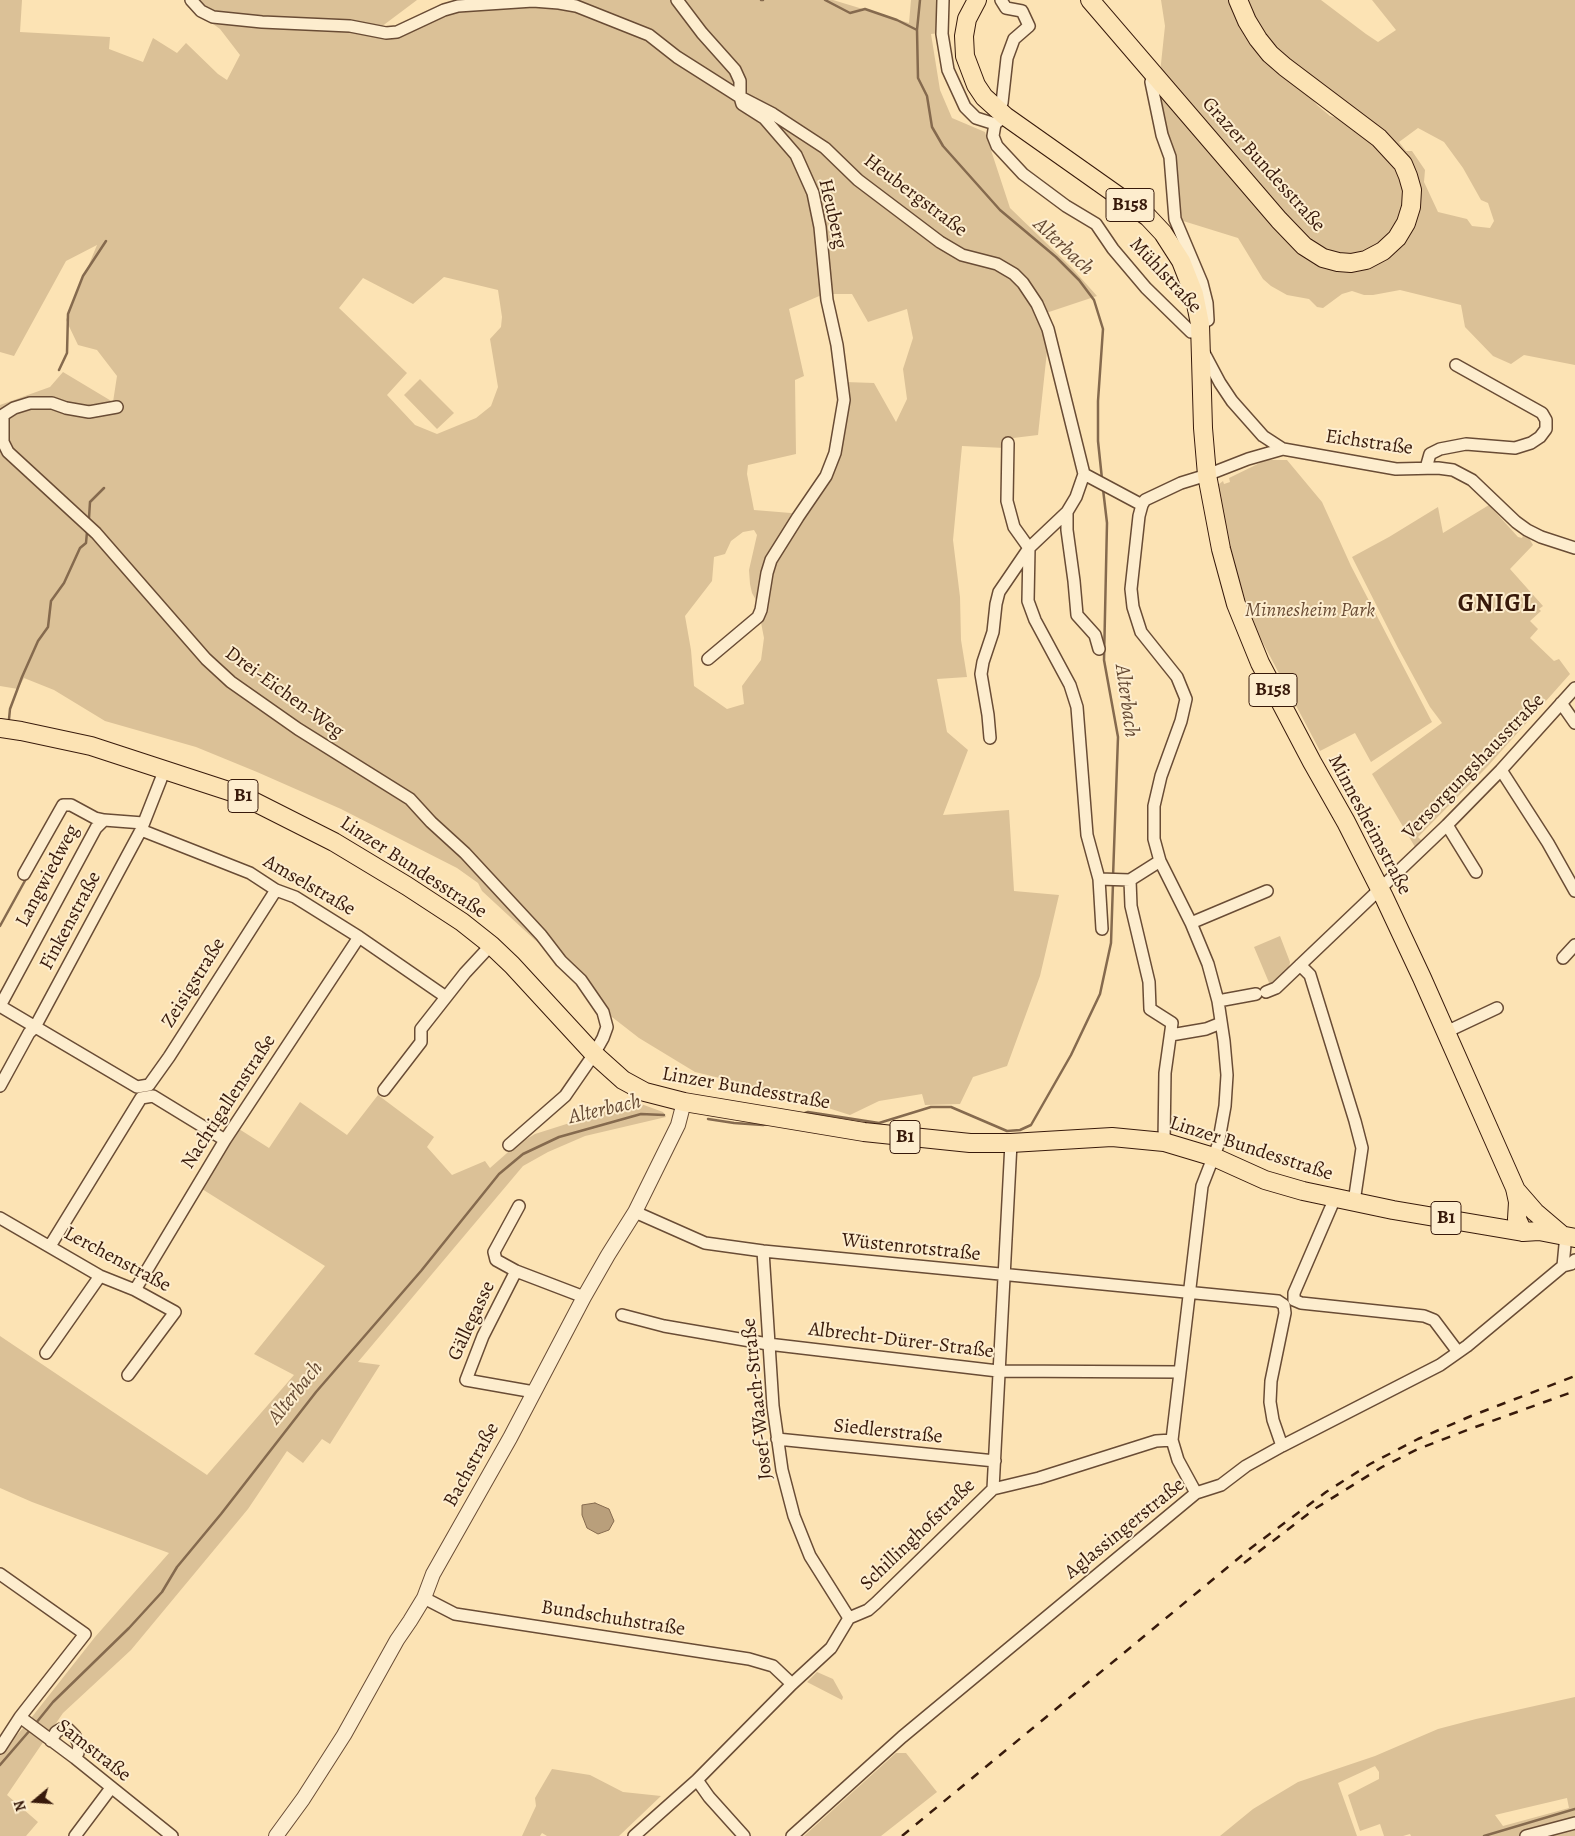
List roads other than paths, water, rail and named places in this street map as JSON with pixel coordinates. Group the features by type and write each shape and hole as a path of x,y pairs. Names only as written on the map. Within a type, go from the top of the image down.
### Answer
{"main road":[{"name":"B158","path":"977,0 967,19 964,36 965,56 976,85 984,97 999,116 1148,217 1163,233 1181,261 1191,286 1201,328 1203,428 1207,475"},
{"name":"Grazer Bundesstraße","path":"1090,0 1279,220 1304,246 1323,258 1352,263 1366,260 1384,251 1397,238 1406,224 1411,207 1412,190 1403,164 1379,138 1284,68 1258,40 1246,21 1238,0"},
{"name":"Minnesheimstraße","path":"1207,475 1221,549 1236,604 1251,644 1282,707 1346,822 1380,889 1515,1188 1518,1202 1517,1219 1523,1232"},
{"name":"Linzer Bundesstraße","path":"0,728 92,746 165,769 241,795 309,828 407,886 462,922 512,964 594,1054 623,1080 652,1094 684,1102 864,1132 936,1140 970,1143 1011,1143 1112,1137 1164,1142 1214,1156 1265,1180 1335,1198 1523,1232 1538,1240 1569,1242"},
{"name":"Minnesheimstraße","path":"1515,1188 1535,1212 1569,1242"},
{"path":"1488,1225 1505,1214 1511,1204 1515,1188"},
{"path":"1523,1232 1531,1224 1535,1212"}],"street":[{"name":"Heuberg","path":"191,0 201,11 213,17 262,22 350,26 386,33 397,32 444,10 458,6 533,1 576,6 649,35 677,58 740,97 742,104 764,118 796,155 812,193 820,226 827,300 837,346 844,400 835,452 826,476 771,560 758,617 708,659"},
{"path":"677,0 702,33 735,70 740,81 740,97"},
{"path":"942,0 942,34 948,70 965,107 976,118 999,116"},
{"name":"Mühlstraße","path":"1001,0 1006,8 1022,11 1029,26 1014,39 1007,58 1002,103 993,136 997,146 1023,174 1066,206 1096,224 1113,249 1146,288 1191,332 1201,328"},
{"path":"1154,74 1151,82 1162,135 1170,157 1175,219 1202,283 1207,303 1208,320 1201,328"},
{"name":"Heubergstraße","path":"740,97 773,114 825,148 858,180 940,242 962,255 997,264 1014,274 1037,304 1048,329 1084,474"},
{"name":"Eichstraße","path":"1202,350 1232,402 1263,436 1282,449 1396,469 1444,468 1460,473 1477,485 1527,530 1541,537 1575,548"},
{"path":"1426,468 1430,454 1440,449 1466,444 1515,448 1531,443 1546,429 1546,420 1542,413 1456,365"},
{"name":"Drei-Eichen-Weg","path":"117,407 89,412 66,408 52,402 30,403 14,408 3,415 3,442 8,452 19,463 96,533 206,659 231,682 298,729 410,799 430,822 465,853 541,934 561,961 581,980 603,1012 607,1027 594,1054"},
{"path":"1008,443 1007,501 1014,527 1028,548 1028,601 1035,620 1070,685 1077,707 1087,835 1131,906 1149,982 1150,1009 1172,1023 1165,1073 1164,1142"},
{"name":"Eichstraße","path":"1207,475 1248,459 1282,449"},
{"path":"990,738 981,674 983,662 994,632 999,592 1028,548 1067,512 1076,497 1084,474 1142,505"},
{"path":"1196,1494 1178,1460 1172,1440 1202,1186 1218,1145 1227,1075 1218,1001 1208,964 1191,922 1160,861 1154,839 1154,806 1161,776 1181,721 1186,698 1177,677 1141,632 1132,607 1131,589 1139,516 1145,500 1162,490 1207,475"},
{"path":"1067,512 1067,530 1077,615 1095,635 1099,649"},
{"name":"Versorgungshausstraße","path":"1218,1001 1261,993 1276,988 1501,770 1575,688"},
{"path":"1561,703 1575,723"},
{"name":"Finkenstraße","path":"0,1086 35,1027 142,827 165,769"},
{"path":"1501,770 1548,843 1575,891"},
{"name":"Langwiedweg","path":"24,874 63,805 70,805 95,818 142,827"},
{"name":"Langwiedweg","path":"0,1006 74,866 96,828 104,820"},
{"path":"1447,824 1476,872"},
{"name":"Amselstraße","path":"142,827 250,873 276,890 295,897 446,997"},
{"path":"1114,880 1160,861"},
{"path":"1102,929 1114,880"},
{"name":"Zeisigstraße","path":"35,1027 137,1087 149,1085 276,890"},
{"path":"1191,922 1267,891"},
{"name":"Nachtigallenstraße","path":"135,1290 225,1140 358,937"},
{"path":"384,1090 421,1042 422,1029 465,973 491,945"},
{"path":"1563,958 1575,945"},
{"path":"1300,965 1310,975 1356,1121 1362,1148 1354,1202"},
{"path":"0,1006 35,1027"},
{"path":"1446,1032 1497,1008"},
{"path":"1171,1035 1206,1029 1221,1023"},
{"path":"509,1145 565,1096 594,1054"},
{"path":"50,1246 141,1098 153,1096 225,1140"},
{"name":"Bachstraße","path":"276,1836 344,1735 397,1640 424,1598 433,1574 502,1453 584,1297 608,1254 635,1212 678,1125 684,1102"},
{"path":"993,1489 1011,1143"},
{"path":"1335,1198 1294,1293 1294,1300 1301,1303 1424,1316 1434,1320 1458,1352"},
{"path":"519,1206 494,1252 496,1260 516,1271 584,1297"},
{"name":"Wüstenrotstraße","path":"635,1212 705,1243 763,1251 1003,1276 1278,1301 1284,1305 1285,1313 1271,1381 1270,1402 1273,1420 1282,1446"},
{"name":"Lerchenstraße","path":"0,1218 100,1276 135,1290 175,1312 128,1375"},
{"path":"1562,1266 1569,1242"},
{"name":"Josef-Waach-Straße","path":"763,1251 768,1344 777,1440 782,1470 794,1516 810,1556 849,1618"},
{"name":"Aglassingerstraße","path":"792,1836 902,1736 1196,1494 1221,1485 1246,1466 1282,1446 1440,1365 1562,1266 1571,1264 1575,1260"},
{"name":"Gällegasse","path":"516,1271 483,1336 466,1380 534,1392"},
{"path":"46,1353 100,1276"},
{"name":"Albrecht-Dürer-Straße","path":"622,1315 664,1326 768,1344 998,1371 1179,1372"},
{"name":"Siedlerstraße","path":"777,1440 995,1461"},
{"name":"Schillinghofstraße","path":"849,1618 868,1610 876,1603 993,1489 1039,1478 1156,1441 1172,1440"},
{"path":"0,1574 85,1634 23,1720 0,1748"},
{"name":"Bundschuhstraße","path":"424,1598 455,1614 749,1659 773,1666 792,1684"},
{"path":"634,1836 696,1780 792,1684 831,1648 849,1618"},
{"name":"Samstraße","path":"23,1720 75,1758 172,1836"},
{"path":"51,1741 56,1732 61,1729 68,1729 75,1736 79,1745 75,1758"},
{"path":"696,1780 744,1836"},
{"path":"75,1836 111,1788"},
{"path":"1526,1836 1575,1823"}],"waterway":[{"path":"825,0 850,13 865,9 897,20 917,30"},
{"name":"Alterbach","path":"920,0 917,30 918,78 927,96 932,127 943,146 1000,210 1056,257 1079,280 1094,300 1103,329 1098,401 1098,441 1102,479"},
{"path":"59,370 67,353 68,314 83,276 106,241"},
{"path":"89,518 90,502 104,488"},
{"name":"Alterbach","path":"1103,489 1107,523 1104,660 1118,737 1113,877"},
{"path":"9,719 10,709 22,677 38,641 48,627 51,601 64,583 80,548 86,543 87,532"},
{"path":"0,926 27,877"},
{"name":"Alterbach","path":"802,1114 808,1112 879,1123 931,1107 951,1107 1007,1131 1020,1130 1031,1125 1071,1055 1100,994 1111,943 1113,883"},
{"name":"Alterbach","path":"36,1723 53,1702 129,1628 162,1592 177,1567 316,1392 421,1271 499,1174 523,1154 559,1137 641,1114 664,1115"},
{"name":"Alterbach","path":"708,1119 734,1123 768,1124"},
{"name":"Alterbach","path":"0,1765 31,1729"},
{"path":"1484,1836 1575,1809"}],"railway":[{"path":"902,1836 1251,1548 1326,1492 1370,1464 1418,1439 1471,1416 1575,1376"},
{"path":"1244,1563 1316,1508 1382,1467 1418,1449 1575,1391"}],"district":[{"name":"GNIGL","path":"1497,605"}],"park label":[{"name":"Minnesheim Park","path":"1310,611"}]}
